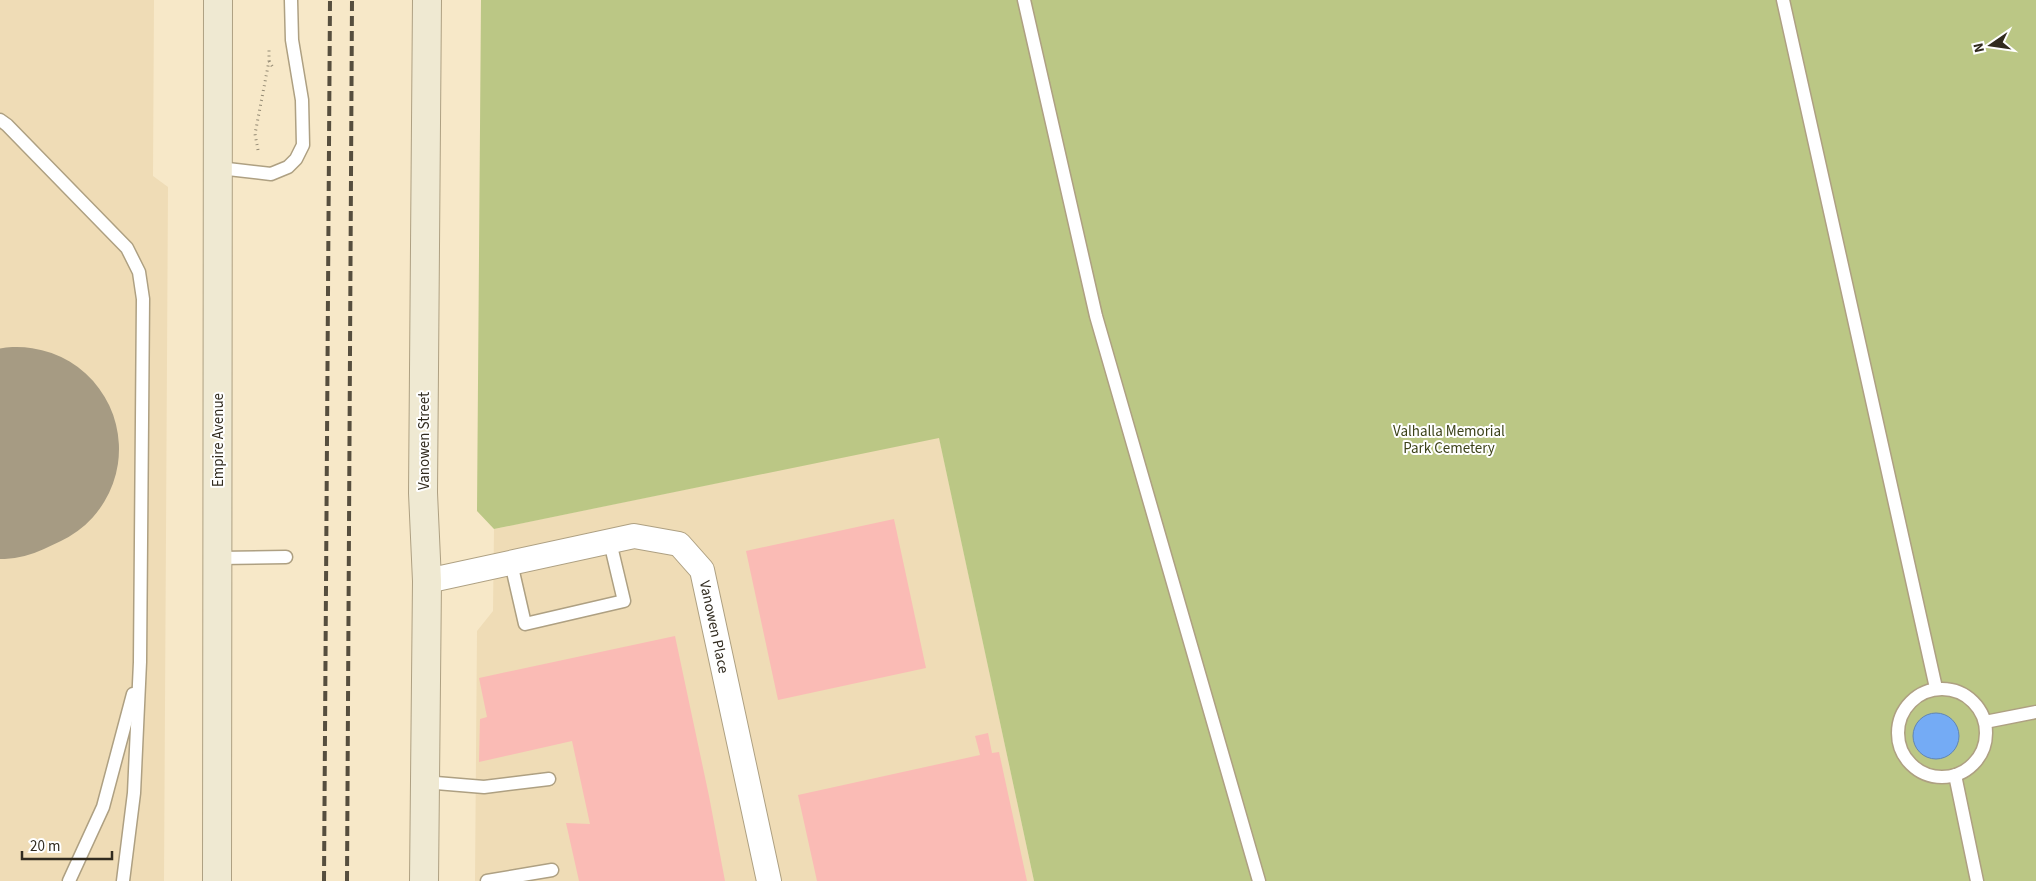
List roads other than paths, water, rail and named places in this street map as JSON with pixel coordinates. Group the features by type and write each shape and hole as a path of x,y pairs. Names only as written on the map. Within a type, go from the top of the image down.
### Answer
{"main road":[{"name":"Empire Avenue","path":"217,881 218,0"},
{"name":"Vanowen Street","path":"424,881 427,581 424,483 427,0"}],"street":[{"name":"Vanowen Place","path":"427,581 634,536 679,544 702,570 769,881"}],"lane":[{"path":"219,168 271,174 288,167 296,159 303,145 302,100 292,40 291,0"},
{"path":"1024,0 1096,316 1259,881"},
{"path":"1783,0 1936,688"},
{"path":"0,120 7,124 127,248 139,272 143,299 140,662 134,793 123,881"},
{"path":"511,563 525,624 624,601 610,542"},
{"path":"218,558 286,557"},
{"path":"69,881 103,807 140,662"},
{"path":"1936,688 1949,689 1966,696 1980,710 1985,722 1986,736 1983,749 1967,769 1954,775 1940,777 1925,774 1912,766 1903,754 1898,740 1898,726 1902,712 1911,701 1922,693 1936,688"},
{"path":"1985,722 2036,712"},
{"path":"1954,775 1977,881"},
{"path":"424,782 484,787 549,779"},
{"path":"487,881 552,870"}],"water":[{"path":"1931,713 1941,713 1955,723 1959,736 1955,749 1949,755 1941,759 1931,759 1917,749 1913,741 1913,731 1923,717"}],"railway":[{"path":"324,881 330,0"},
{"path":"347,881 352,0"}],"park label":[{"name":"Valhalla Memorial Park Cemetery","path":"1449,440"}]}
